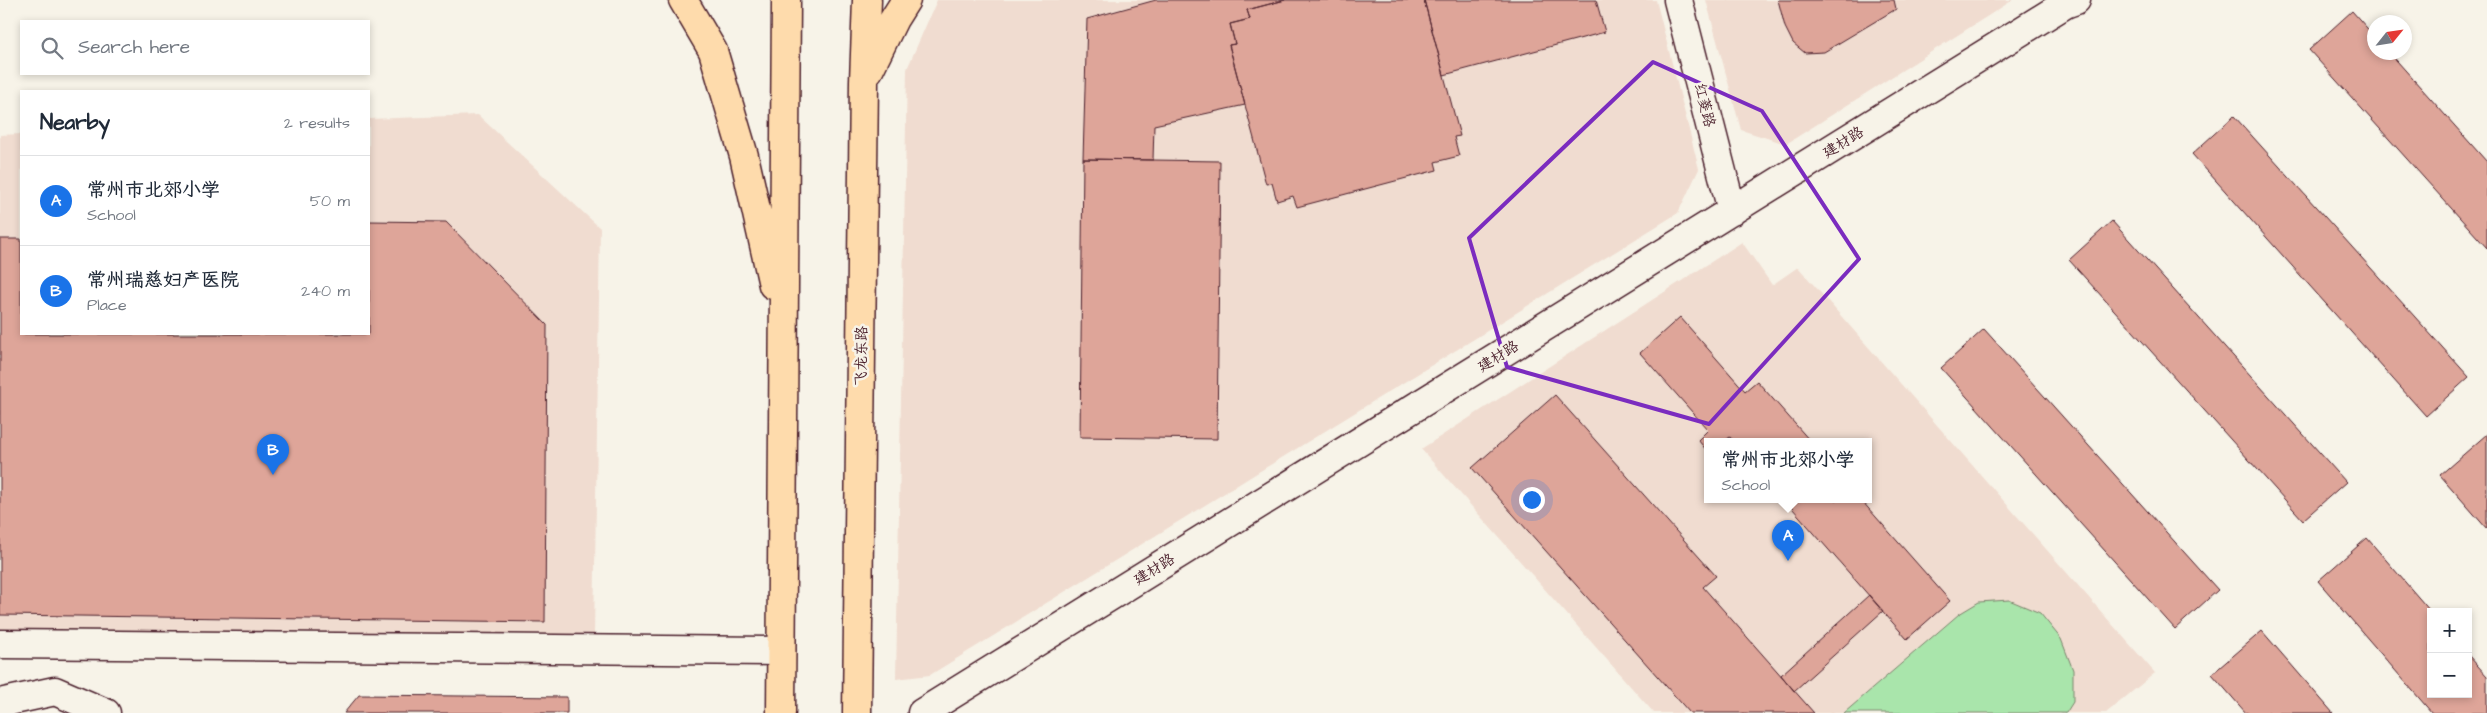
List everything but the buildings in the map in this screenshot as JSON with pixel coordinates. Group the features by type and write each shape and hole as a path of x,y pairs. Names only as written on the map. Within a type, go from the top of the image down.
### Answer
{"main road":[{"path":"683,0 713,51 744,156 783,334"},
{"path":"781,713 786,0"},
{"name":"飞龙东路","path":"857,713 864,81 867,0"},
{"path":"864,81 894,19 906,0"}],"street":[{"name":"红菱路","path":"1678,0 1732,211"},
{"name":"建材路","path":"922,713 2057,9 2076,0"},
{"path":"0,644 781,651"},
{"path":"0,703 55,691 106,713"}],"highlighted area":[{"path":"1653,62 1762,111 1859,259 1709,424 1507,367 1469,238"}],"shaded area":[{"path":"937,0 1656,0 1699,169 1678,213 930,675 896,679 907,69"},
{"path":"1706,0 2013,0 1786,144 1741,130"},
{"path":"478,115 600,228 594,637 0,631 0,135 20,134 20,335 370,335 370,119"},
{"path":"1742,242 1772,285 1798,267 2155,673 2106,713 1654,713 1421,449"}],"green space":[{"path":"2009,600 2040,613 2061,639 2073,670 2073,702 2066,713 1844,713 1959,614 1979,602"}],"place":[{"name":"常州瑞慈妇产医院","path":"273,475"},
{"name":"常州市北郊小学","path":"1788,561"}]}
